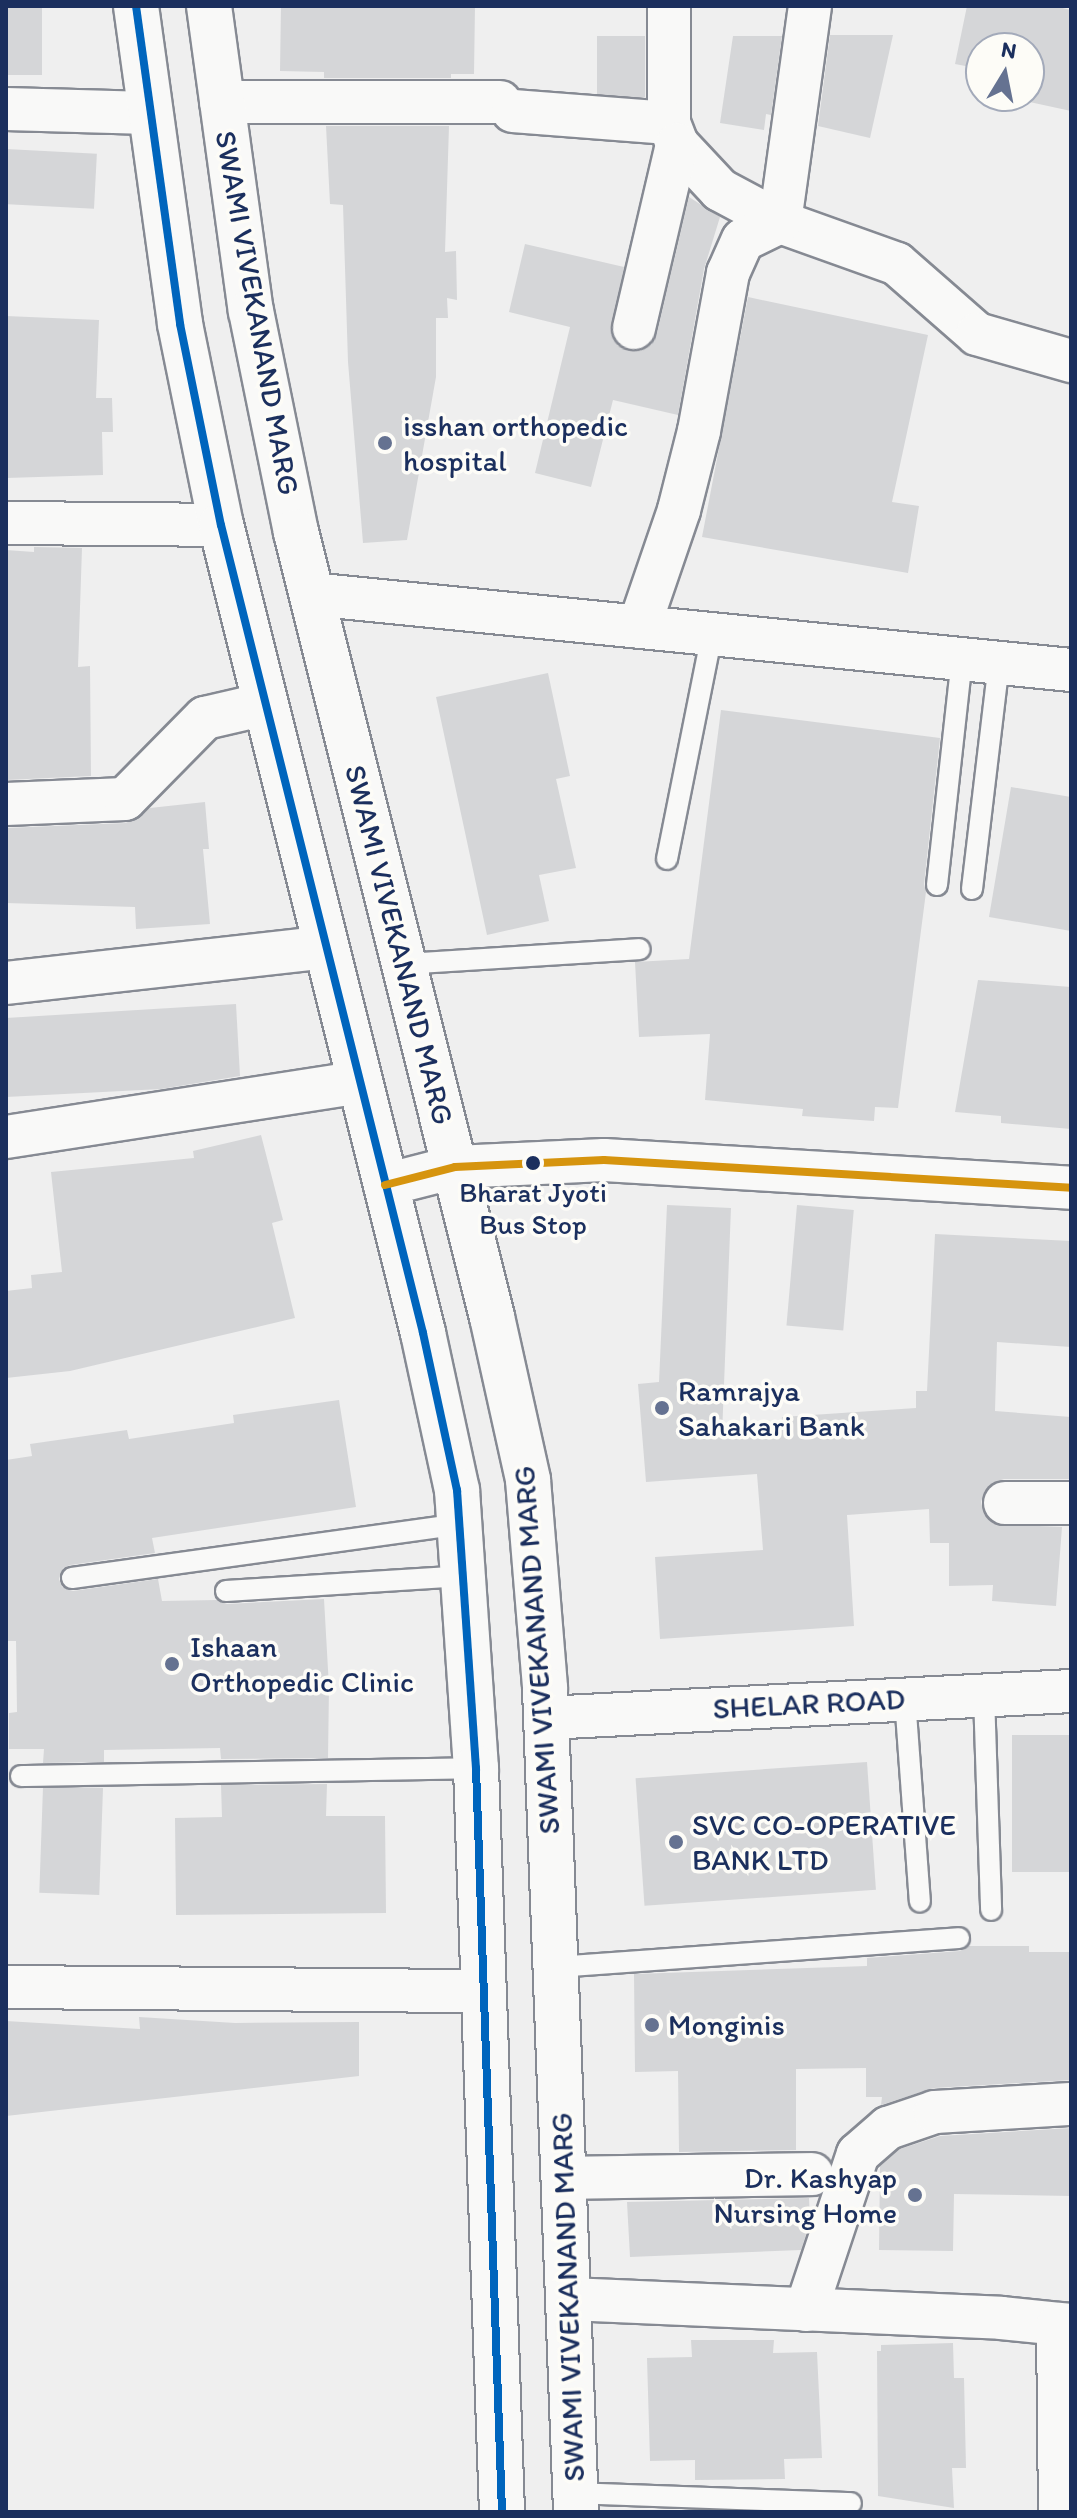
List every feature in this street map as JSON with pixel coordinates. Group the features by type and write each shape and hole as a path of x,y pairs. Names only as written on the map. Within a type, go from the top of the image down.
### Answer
{"main road":[{"path":"136,6 180,324 221,525 423,1333 457,1490 476,1768 502,2512"},
{"name":"SWAMI VIVEKANAND MARG","path":"209,6 251,311 311,594 455,1167 528,1480 546,1718 576,2503"}],"street":[{"path":"634,328 673,134 669,6"},
{"path":"780,222 810,6"},
{"path":"221,102 506,106 673,134 720,190 780,222 897,264 977,334 1071,361"},
{"path":"6,109 149,113"},
{"path":"639,627 679,510 699,431 728,273 743,240 780,222"},
{"path":"6,523 221,525"},
{"path":"311,594 1071,670"},
{"path":"6,804 125,799 205,718 265,704"},
{"path":"6,983 326,947"},
{"path":"6,1137 360,1082"},
{"path":"385,1185 455,1167 604,1160 1071,1188"},
{"path":"1005,1503 1071,1503"},
{"name":"SHELAR ROAD","path":"546,1718 1071,1691"},
{"path":"6,1987 485,1991"},
{"path":"806,2310 858,2154 888,2128 935,2112 1071,2104"},
{"path":"564,2178 812,2174"},
{"path":"569,2299 1001,2318 1065,2325 1060,2512"}],"lane":[{"path":"667,859 712,634"},
{"path":"937,885 980,661"},
{"path":"972,889 980,661"},
{"path":"404,964 640,949"},
{"path":"72,1578 459,1524"},
{"path":"226,1591 463,1576"},
{"path":"984,1695 991,1910"},
{"path":"905,1699 920,1901"},
{"path":"21,1776 476,1768"},
{"path":"556,1967 959,1938"},
{"path":"576,2503 851,2503"}],"building":[{"path":"6,6 42,6 42,75 6,75"},
{"path":"281,6 475,6 474,74 451,74 451,78 324,78 324,72 280,71"},
{"path":"967,6 1054,6 1071,10 1071,111 1045,105 1045,32 965,32 965,66 955,64"},
{"path":"830,35 893,35 870,138 818,126"},
{"path":"597,36 645,36 645,97 597,97"},
{"path":"733,36 782,36 771,115 766,114 764,130 720,123"},
{"path":"326,126 449,126 445,252 456,251 457,300 447,298 448,318 436,318 436,377 407,540 363,543 348,362 343,205 330,204"},
{"path":"6,149 97,154 94,209 6,204"},
{"path":"689,197 720,217 704,269 678,415 613,400 591,487 535,473 570,327 509,312 525,244 624,267 611,334 618,346 628,351 640,351 651,345 657,333"},
{"path":"748,297 928,335 892,502 919,506 908,573 702,537"},
{"path":"6,316 99,320 96,398 112,398 113,432 102,432 103,475 6,478"},
{"path":"34,547 82,548 78,667 90,666 91,776 6,780 6,550 34,552"},
{"path":"548,673 570,776 556,779 576,868 539,875 549,921 487,935 436,697"},
{"path":"721,710 940,738 924,884 926,892 898,1108 875,1107 874,1121 802,1116 803,1109 705,1100 710,1034 639,1037 635,962 689,959"},
{"path":"1011,787 1071,797 1071,931 989,917"},
{"path":"205,802 209,849 203,849 210,924 136,929 135,907 6,903 6,828 126,823 150,808"},
{"path":"978,980 1071,987 1071,1129 1001,1123 1001,1116 955,1112"},
{"path":"236,1004 240,1076 161,1089 6,1097 6,1018"},
{"path":"261,1135 283,1220 272,1223 295,1318 70,1371 6,1378 6,1291 32,1288 31,1275 62,1272 51,1172 194,1158 193,1151"},
{"path":"667,1205 731,1208 722,1435 780,1438 782,1417 916,1408 916,1391 927,1391 935,1234 1071,1241 1071,1347 997,1342 995,1411 1071,1417 1071,1479 1004,1479 992,1483 984,1492 981,1502 984,1514 994,1524 1062,1527 1056,1606 992,1601 993,1585 949,1586 949,1543 930,1543 929,1509 847,1515 854,1626 660,1639 655,1557 763,1550 757,1474 646,1482 638,1384 659,1382"},
{"path":"797,1205 854,1210 843,1331 786,1326"},
{"path":"339,1400 356,1507 152,1538 155,1553 70,1565 63,1568 59,1579 62,1587 73,1591 158,1579 162,1601 217,1600 227,1604 324,1599 329,1687 328,1758 221,1759 220,1748 104,1750 104,1762 43,1763 44,1749 9,1749 9,1713 17,1712 16,1641 7,1641 6,1460 32,1456 30,1444 127,1430 129,1439 234,1423 233,1415"},
{"path":"1012,1735 1071,1735 1071,1872 1012,1872"},
{"path":"867,1762 876,1890 644,1906 636,1778"},
{"path":"327,1784 326,1816 385,1816 386,1913 176,1915 175,1818 222,1817 221,1785"},
{"path":"43,1786 103,1788 99,1895 39,1893"},
{"path":"969,1946 1029,1946 1029,1952 1071,1952 1071,2080 934,2088 881,2105 882,2097 866,2097 866,2068 796,2069 796,2150 679,2152 678,2071 635,2072 634,1974 867,1966 867,1958 960,1951"},
{"path":"139,2017 235,2023 359,2022 359,2076 6,2116 6,2021 140,2029"},
{"path":"1071,2128 1071,2196 954,2194 953,2251 879,2250 880,2166 900,2149 940,2136"},
{"path":"809,2198 810,2222 801,2250 630,2257 627,2202"},
{"path":"691,2340 774,2340 773,2353 817,2352 822,2458 784,2459 785,2479 695,2480 695,2460 650,2461 647,2358 692,2357"},
{"path":"953,2343 954,2378 964,2378 966,2468 952,2468 954,2508 878,2496 877,2351 881,2351 881,2345"}],"transit line":[{"path":"136,6 180,324 221,525 423,1333 457,1490 476,1768 502,2512"},
{"path":"385,1185 455,1167 604,1160 1071,1188"}],"place":[{"name":"isshan orthopedic hospital","path":"385,443"},
{"name":"Bharat Jyoti Bus Stop","path":"533,1163"},
{"name":"Ramrajya Sahakari Bank","path":"662,1408"},
{"name":"Ishaan Orthopedic Clinic","path":"172,1664"},
{"name":"SVC CO-OPERATIVE BANK LTD","path":"676,1842"},
{"name":"Monginis","path":"652,2025"},
{"name":"Dr. Kashyap Nursing Home","path":"915,2195"}]}
